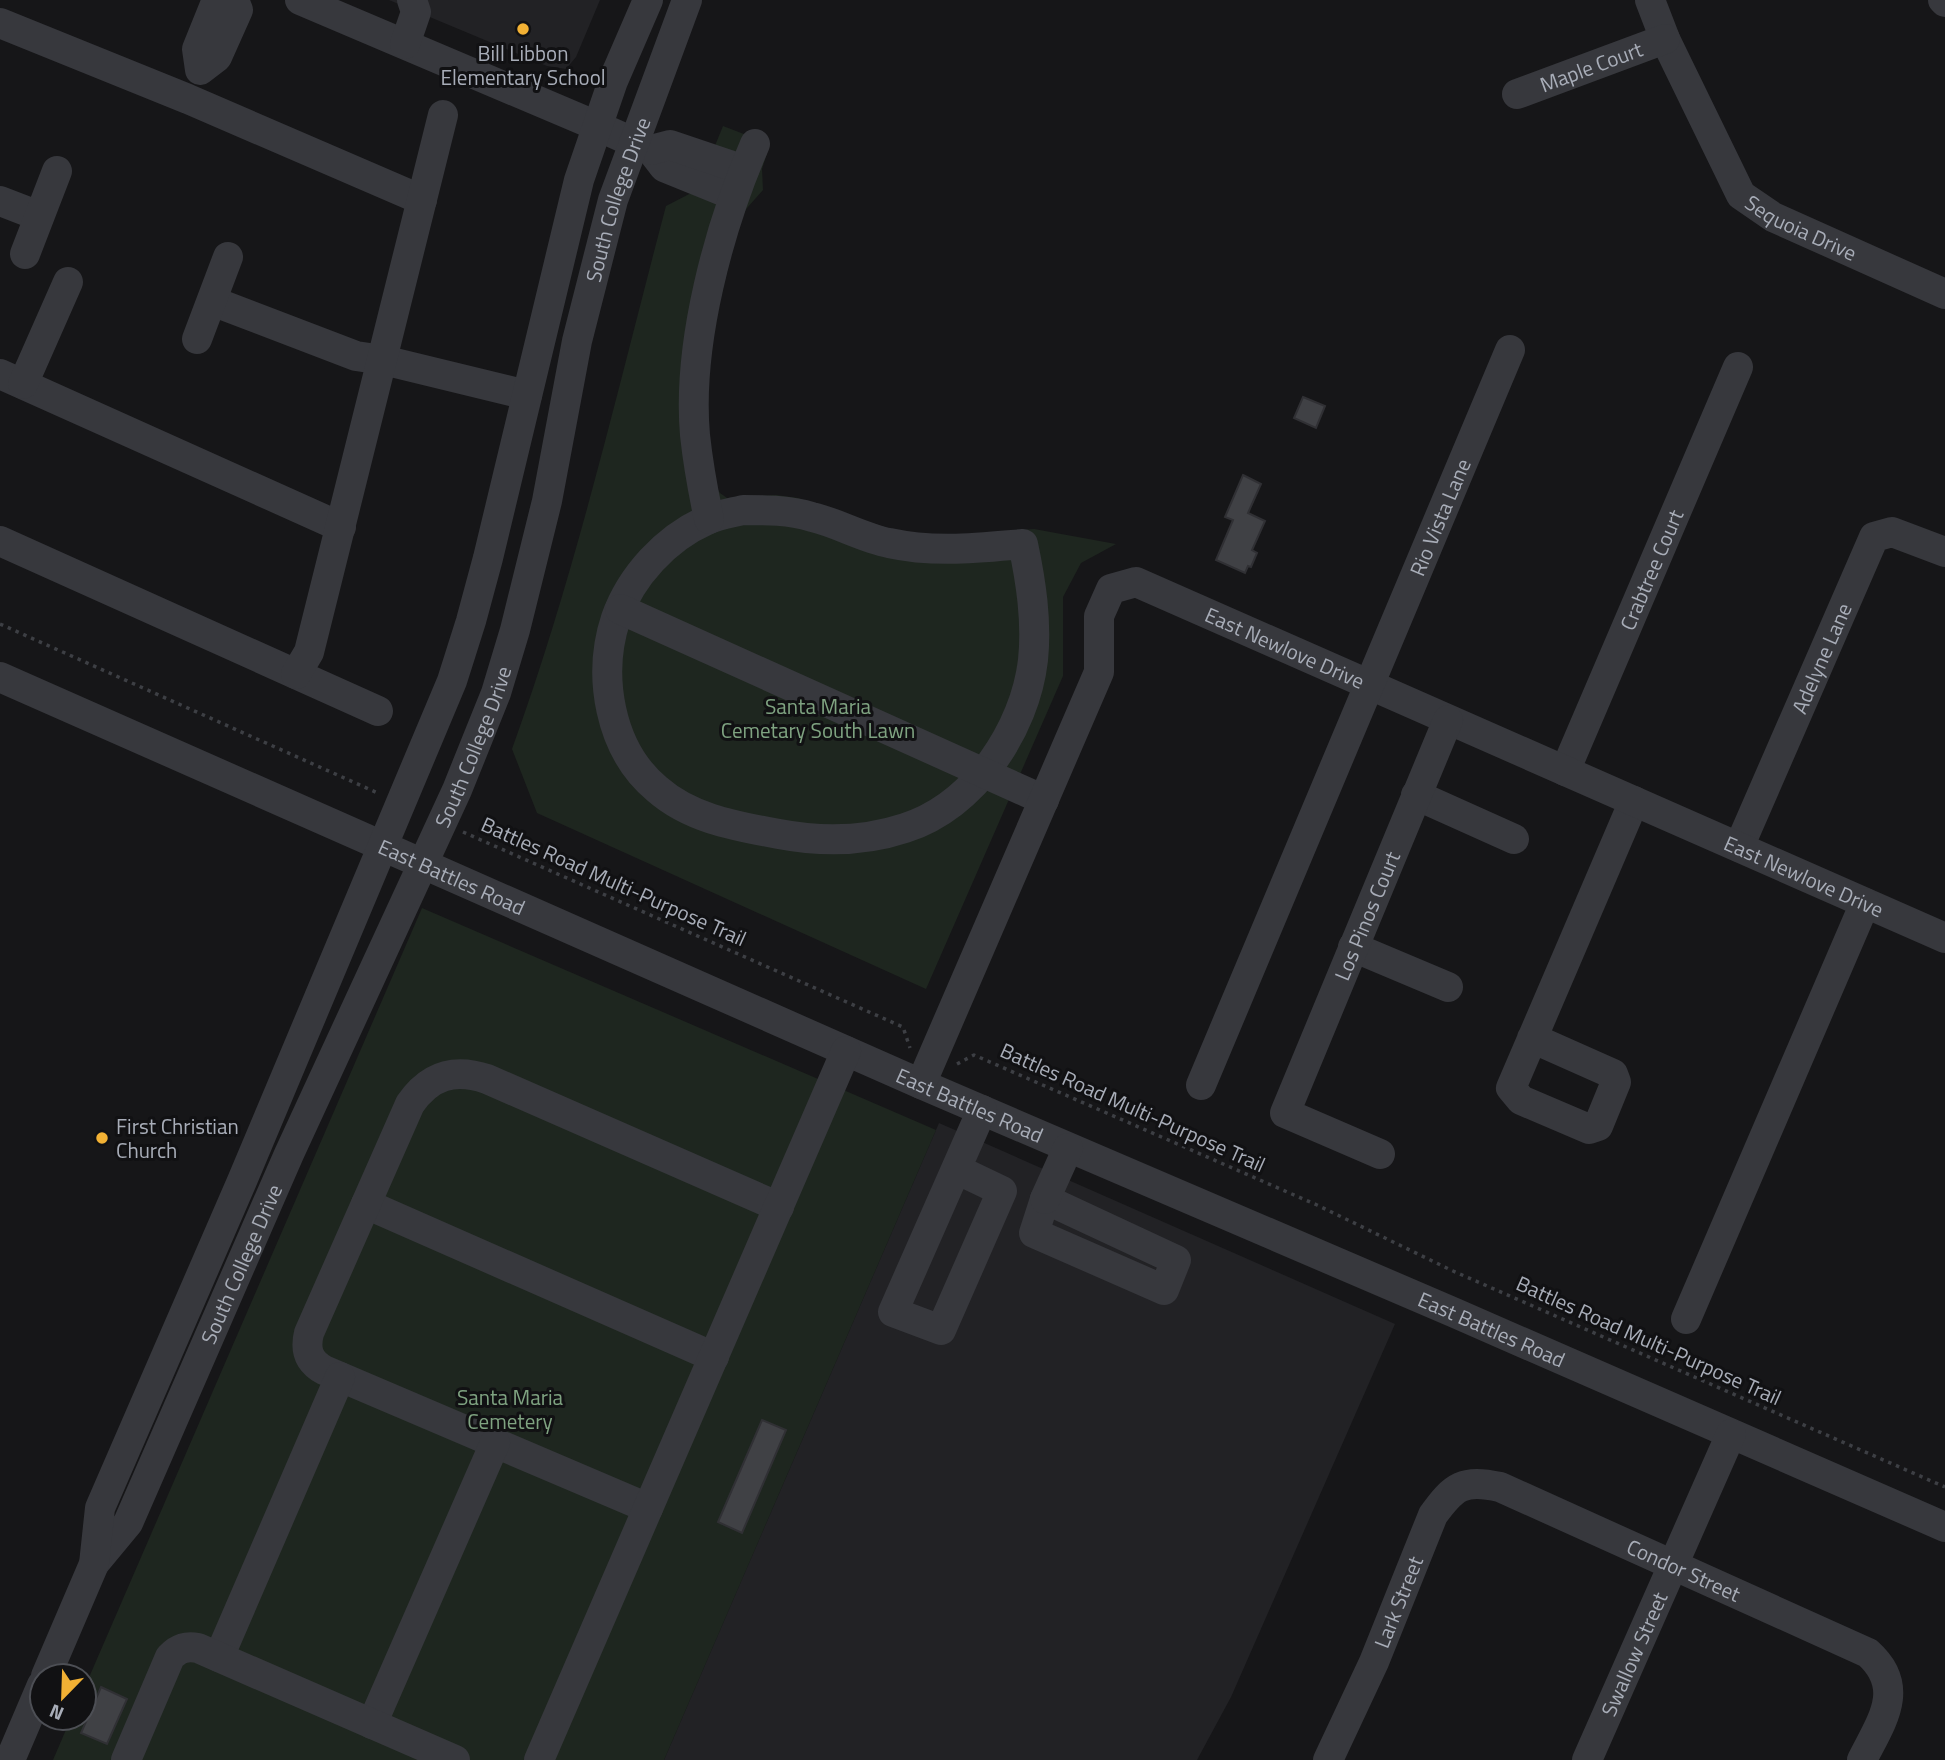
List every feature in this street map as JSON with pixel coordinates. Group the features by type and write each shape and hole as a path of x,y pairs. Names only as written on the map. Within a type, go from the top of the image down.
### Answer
{"street":[{"path":"200,70 197,48 216,2 221,0"},
{"path":"188,99 200,70 217,57 238,10 234,0"},
{"path":"300,0 642,146 670,145 744,170 696,352 695,433 709,519"},
{"path":"405,44 416,12 412,0"},
{"name":"South College Drive","path":"94,1564 100,1508 242,1181 452,681 471,621 579,180 597,126 648,0"},
{"name":"South College Drive","path":"52,1662 94,1564 128,1523 289,1154 477,742 515,630 547,502 577,341 613,200 642,146 687,0"},
{"name":"Sequoia Drive","path":"1650,0 1665,39 1741,195 1773,217 1945,294"},
{"path":"0,23 188,99 422,200"},
{"name":"Maple Court","path":"1517,94 1665,39"},
{"path":"296,674 309,652 443,115"},
{"path":"24,254 57,171"},
{"path":"0,201 39,216"},
{"path":"197,339 228,257"},
{"path":"68,282 11,379 341,527"},
{"path":"212,301 356,356 383,360 527,395"},
{"name":"Rio Vista Lane","path":"1201,1085 1510,350"},
{"name":"Crabtree Court","path":"1565,771 1738,368"},
{"path":"777,509 814,517 885,542 920,549 953,551 1023,544 1033,596 1033,659 1025,699 1009,736 984,773 945,807 906,828 864,838 813,841 728,825 692,812 656,789 633,760 617,728 608,692 606,662 620,609 635,581 656,556 679,535 709,519 743,510 777,509"},
{"name":"Adelyne Lane","path":"1739,847 1874,537 1892,532 1945,552"},
{"path":"0,541 378,711"},
{"name":"East Newlove Drive","path":"921,1084 1099,672 1099,616 1111,589 1136,582 1945,938"},
{"path":"620,609 1044,800"},
{"name":"East Battles Road","path":"0,677 921,1084 1945,1527"},
{"name":"Los Pinos Court","path":"1380,1154 1285,1113 1448,720"},
{"path":"1416,795 1514,839"},
{"path":"1532,1038 1634,801"},
{"path":"1686,1318 1865,903"},
{"path":"1353,947 1447,987"},
{"path":"539,1760 846,1051"},
{"path":"648,1508 316,1366 306,1347 309,1333 410,1104 429,1082 445,1076 468,1073 487,1079 779,1208"},
{"path":"956,1169 1002,1191 942,1331 893,1312 956,1169 982,1110"},
{"path":"1045,1199 1069,1148"},
{"path":"366,1204 714,1357"},
{"path":"219,1657 340,1377"},
{"name":"Swallow Street","path":"1587,1760 1731,1434"},
{"path":"372,1724 495,1443"},
{"name":"Lark Street","path":"1328,1760 1374,1662 1433,1515 1448,1494 1457,1487 1482,1483 1500,1488"},
{"name":"Condor Street","path":"1500,1488 1868,1653 1886,1676 1890,1697 1883,1719 1862,1760"},
{"path":"126,1760 170,1657 177,1650 187,1647 198,1648 455,1760"},
{"path":"10,1760 28,1718"}],"path":[{"path":"0,624 400,804"},
{"name":"Battles Road Multi-Purpose Trail","path":"441,823 903,1027 921,1084 974,1055 1317,1205 1453,1271 1945,1487"}],"shaded area":[{"name":"Bill Libbon Elementary School","path":"389,0 600,0 576,57 566,69 547,66"},
{"path":"939,1123 1395,1324 1231,1697 1197,1760 664,1760"}],"green space":[{"name":"Santa Maria Cemetary South Lawn","path":"723,126 770,144 762,169 763,190 739,222 711,338 706,412 716,486 720,493 727,498 776,495 798,498 902,533 944,536 1034,529 1116,544 1081,563 1063,597 1063,676 926,989 537,813 512,749 576,548 666,206 697,190"},
{"name":"Santa Maria Cemetery","path":"422,908 936,1130 664,1760 53,1760 65,1732 98,1732 98,1662 96,1662"}],"building":[{"path":"1303,397 1325,406 1316,428 1294,418"},
{"path":"1243,475 1261,484 1248,513 1265,521 1252,550 1257,553 1245,573 1216,560 1233,520 1225,517"},
{"path":"762,1420 786,1430 742,1533 718,1522"},
{"path":"101,1687 127,1699 107,1744 81,1733 98,1732 98,1694"}],"place":[{"name":"Bill Libbon Elementary School","path":"523,29"},
{"name":"First Christian Church","path":"102,1138"}]}
